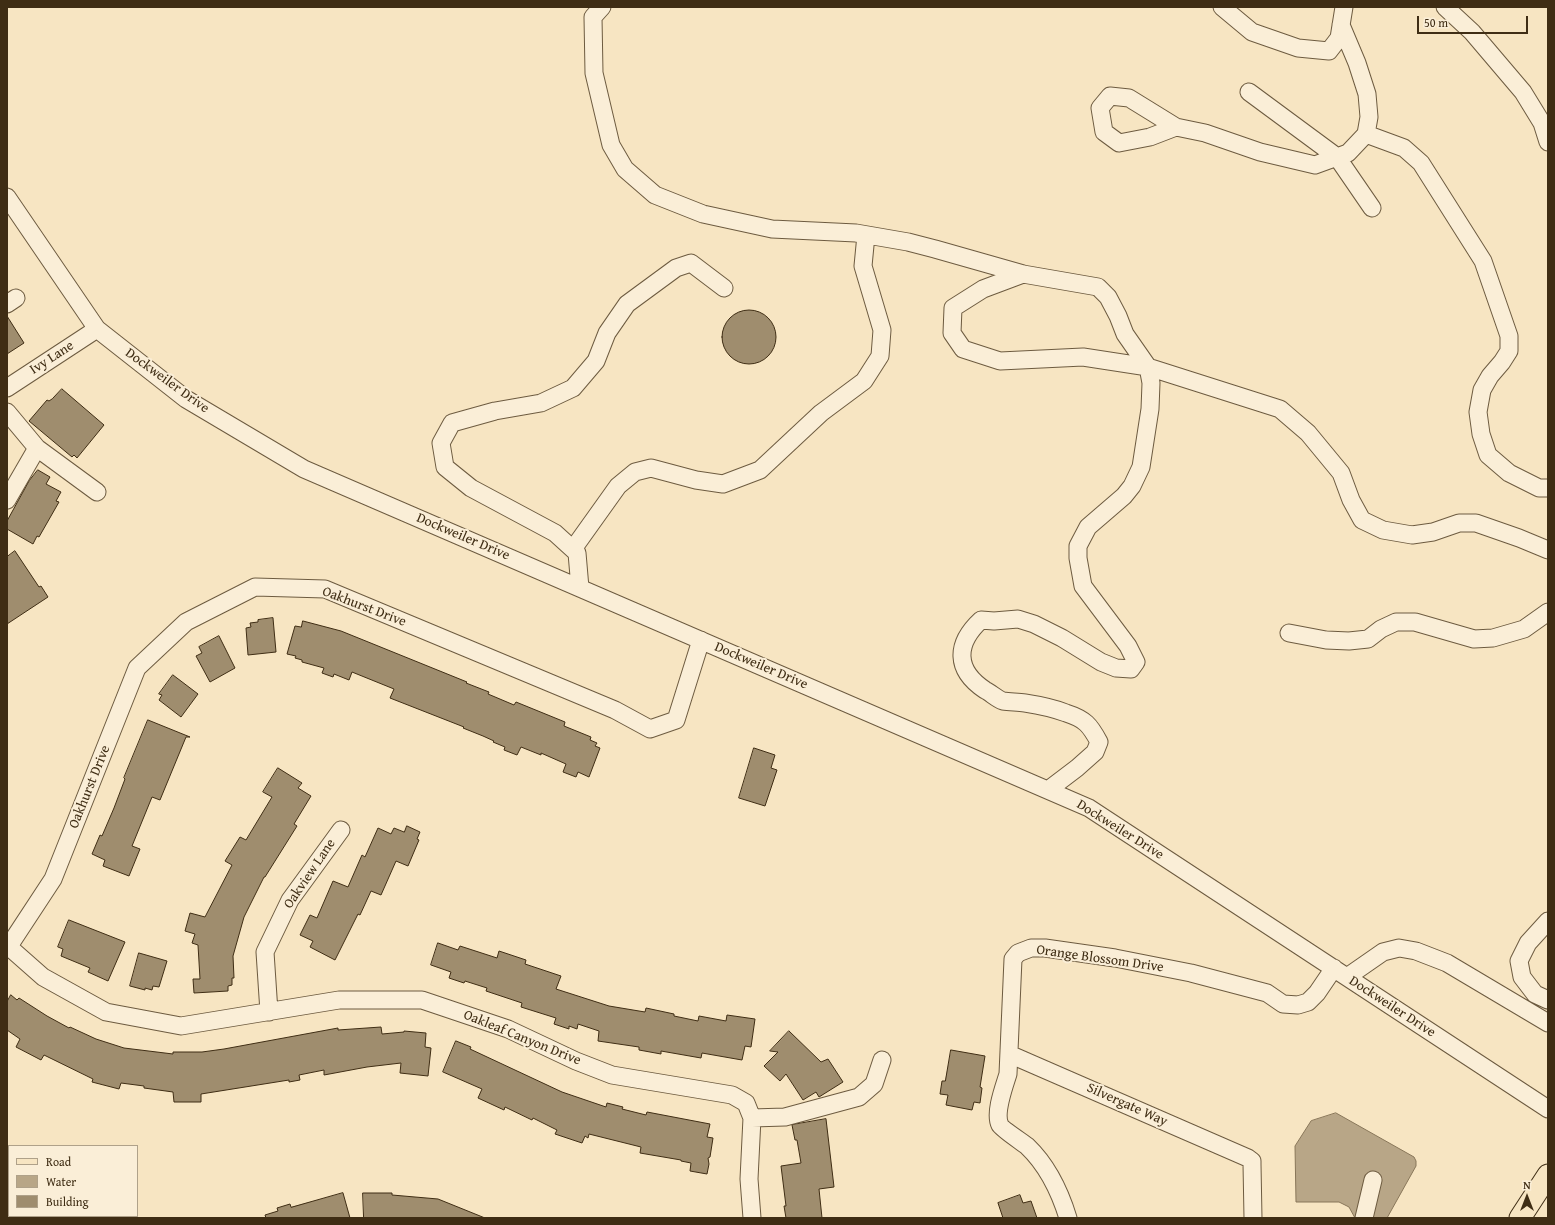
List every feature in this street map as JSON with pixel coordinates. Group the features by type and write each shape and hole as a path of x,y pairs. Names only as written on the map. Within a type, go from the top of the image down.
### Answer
{"main road":[{"path":"1520,1218 1548,1175"}],"street":[{"path":"602,7 593,18 594,73 611,145 625,169 655,195 703,214 772,229 856,233 935,249 1023,274 1098,287 1108,297 1125,334 1148,367 1151,383 1150,409 1141,467 1132,486 1124,496 1088,527 1078,546 1078,558 1084,586 1134,654 1136,662 1131,669 1116,668 1101,662 1062,638 1034,624 1018,619 994,621 981,620 967,637 961,651 962,664 974,683 1002,701 1026,703 1067,713 1089,724 1099,742 1095,752 1048,790"},
{"path":"1222,7 1252,32 1298,48 1329,51 1339,38 1344,7"},
{"path":"1445,7 1472,32 1523,92 1542,123 1548,142"},
{"path":"1176,127 1205,133 1260,152 1315,165 1348,153 1366,134 1369,117 1367,94 1357,63 1341,25"},
{"path":"1248,92 1338,157 1372,208"},
{"path":"1366,134 1404,148 1421,163 1483,261 1509,336 1509,351 1490,376 1482,390 1478,412 1481,434 1488,454 1509,473 1539,488 1548,488"},
{"name":"Dockweiler Drive","path":"7,198 97,329 186,398 304,469 1089,808 1548,1109"},
{"path":"573,549 618,486 635,472 651,468 696,480 723,484 760,470 821,413 864,381 880,356 882,330 863,266 866,235"},
{"path":"580,588 577,553 555,533 471,488 445,467 441,443 452,423 495,411 541,403 573,388 596,360 607,333 627,304 676,268 691,263 724,288"},
{"path":"1023,274 984,289 953,308 952,333 963,349 1000,361 1083,357 1148,367 1280,409 1308,433 1341,473 1351,500 1362,520 1383,530 1412,535 1433,532 1459,523 1476,523 1548,550"},
{"name":"Ivy Lane","path":"7,388 97,329"},
{"path":"7,412 37,448 97,492"},
{"path":"7,500 37,448"},
{"name":"Oakhurst Drive","path":"8,948 53,879 137,668 186,622 255,587 325,589 615,710 650,729 676,720 701,640"},
{"path":"1289,633 1326,640 1349,641 1368,639 1381,629 1396,622 1415,622 1474,640 1493,638 1524,629 1548,612"},
{"name":"Oakview Lane","path":"269,1012 266,952 290,900 341,830"},
{"path":"1548,921 1528,943 1519,961 1522,977 1535,994 1548,1000"},
{"name":"Oakleaf Canyon Drive","path":"8,948 43,977 106,1012 181,1026 339,1000 422,1000 508,1029 576,1062 612,1074 732,1095 746,1103 752,1118"},
{"name":"Orange Blossom Drive","path":"1068,1218 1056,1187 1038,1158 1017,1137 1006,1131 1000,1125 999,1113 1002,1091 1008,1074 1013,959 1018,953 1031,948 1045,948 1115,958 1191,973 1267,993 1283,1004 1298,1005 1308,1002 1341,973"},
{"path":"1341,973 1383,952 1399,948 1416,951 1447,963 1548,1023"},
{"name":"Silvergate Way","path":"1009,1054 1252,1161 1253,1218"},
{"path":"752,1218 748,1179 752,1118 785,1117 859,1097 874,1084 882,1060"},
{"path":"1364,1218 1373,1180"}],"water":[{"path":"1336,1113 1414,1157 1416,1161 1416,1166 1387,1218 1355,1218 1349,1207 1339,1202 1296,1202 1295,1146 1311,1121"}],"building":[{"path":"744,310 754,310 764,314 772,322 776,332 776,342 772,352 764,360 754,364 744,364 734,360 726,352 722,342 722,332 726,322 734,314"},
{"path":"7,316 24,343 7,354"},
{"path":"62,389 104,425 77,458 74,455 72,457 29,421 47,400 49,401 52,399"},
{"path":"38,470 50,477 46,484 61,492 56,501 59,502 39,537 37,536 33,544 7,529 7,521 29,481"},
{"path":"15,551 39,587 41,586 48,597 7,624 7,557"},
{"path":"273,618 276,652 248,655 246,628 251,627 250,623 258,622 258,620"},
{"path":"303,621 341,631 467,682 466,683 489,692 488,694 514,705 516,702 565,722 564,726 591,737 590,740 597,743 595,746 600,748 589,777 578,772 576,777 563,772 566,764 541,753 541,755 521,747 517,755 504,750 505,747 463,728 464,727 390,698 394,689 352,672 349,680 334,674 333,677 322,673 324,668 302,662 302,660 295,658 296,656 287,654 295,626 301,627"},
{"path":"219,636 235,668 210,682 196,656 202,653 199,647"},
{"path":"173,675 198,694 181,717 159,700 162,695 159,694"},
{"path":"148,720 190,737 186,737 160,800 152,797 132,846 140,849 129,876 103,866 105,860 92,854 100,835 102,836 114,808 125,779 124,778"},
{"path":"754,748 775,755 771,768 777,770 765,806 739,798"},
{"path":"278,768 302,783 298,788 311,796 294,824 297,826 264,877 244,917 233,956 234,978 232,978 232,985 228,986 228,991 194,993 193,979 200,979 198,945 192,943 195,934 185,931 190,913 205,917 232,865 225,861 240,837 246,840 272,797 263,792"},
{"path":"407,826 420,832 417,839 419,840 408,866 396,861 381,895 371,891 360,915 358,914 335,960 310,947 313,941 300,935 310,915 317,918 333,881 348,887 362,855 365,857 378,828 391,834 394,828 404,832"},
{"path":"69,920 125,942 108,981 88,972 90,968 61,956 63,949 58,947"},
{"path":"438,943 458,950 460,946 497,958 499,951 526,960 525,964 561,976 556,989 609,1006 645,1012 646,1008 698,1021 699,1016 726,1021 727,1015 755,1019 751,1047 745,1046 742,1060 702,1053 701,1058 661,1051 661,1054 639,1050 639,1047 598,1041 599,1031 578,1024 577,1029 569,1026 569,1029 554,1024 556,1018 521,1007 522,1003 486,991 487,988 449,978 451,972 431,965"},
{"path":"139,953 167,961 159,987 153,986 152,990 145,988 145,990 130,986"},
{"path":"11,995 17,1000 19,998 69,1028 70,1027 96,1039 124,1048 173,1054 173,1052 202,1052 224,1049 338,1028 338,1030 381,1027 382,1034 404,1031 426,1033 425,1047 431,1048 428,1076 400,1073 401,1063 367,1067 324,1075 324,1070 299,1075 300,1080 289,1082 289,1080 201,1094 201,1102 174,1102 173,1092 121,1083 119,1089 92,1082 93,1079 44,1055 41,1060 16,1047 20,1039 7,1030 7,1002"},
{"path":"789,1031 821,1062 828,1059 843,1082 819,1097 816,1092 803,1100 786,1074 780,1081 764,1066 778,1052 770,1051"},
{"path":"456,1041 562,1092 606,1107 607,1103 623,1107 622,1109 646,1115 647,1112 710,1124 707,1137 713,1138 710,1157 708,1158 709,1164 707,1174 690,1171 691,1163 640,1153 641,1147 589,1134 588,1138 585,1136 582,1143 555,1134 557,1130 533,1118 532,1120 505,1107 504,1110 478,1098 482,1089 443,1072"},
{"path":"951,1050 985,1056 980,1087 982,1088 980,1103 974,1102 972,1110 946,1105 948,1095 940,1094 942,1081 945,1081"},
{"path":"826,1119 834,1187 819,1189 822,1218 786,1218 781,1166 801,1163 797,1140 795,1140 792,1125"},
{"path":"343,1193 350,1218 266,1218 265,1215 278,1211 277,1208 290,1204 291,1207"},
{"path":"363,1193 392,1193 392,1195 438,1199 485,1218 364,1218"},
{"path":"1020,1195 1023,1203 1031,1201 1037,1218 1003,1218 998,1203"}]}
